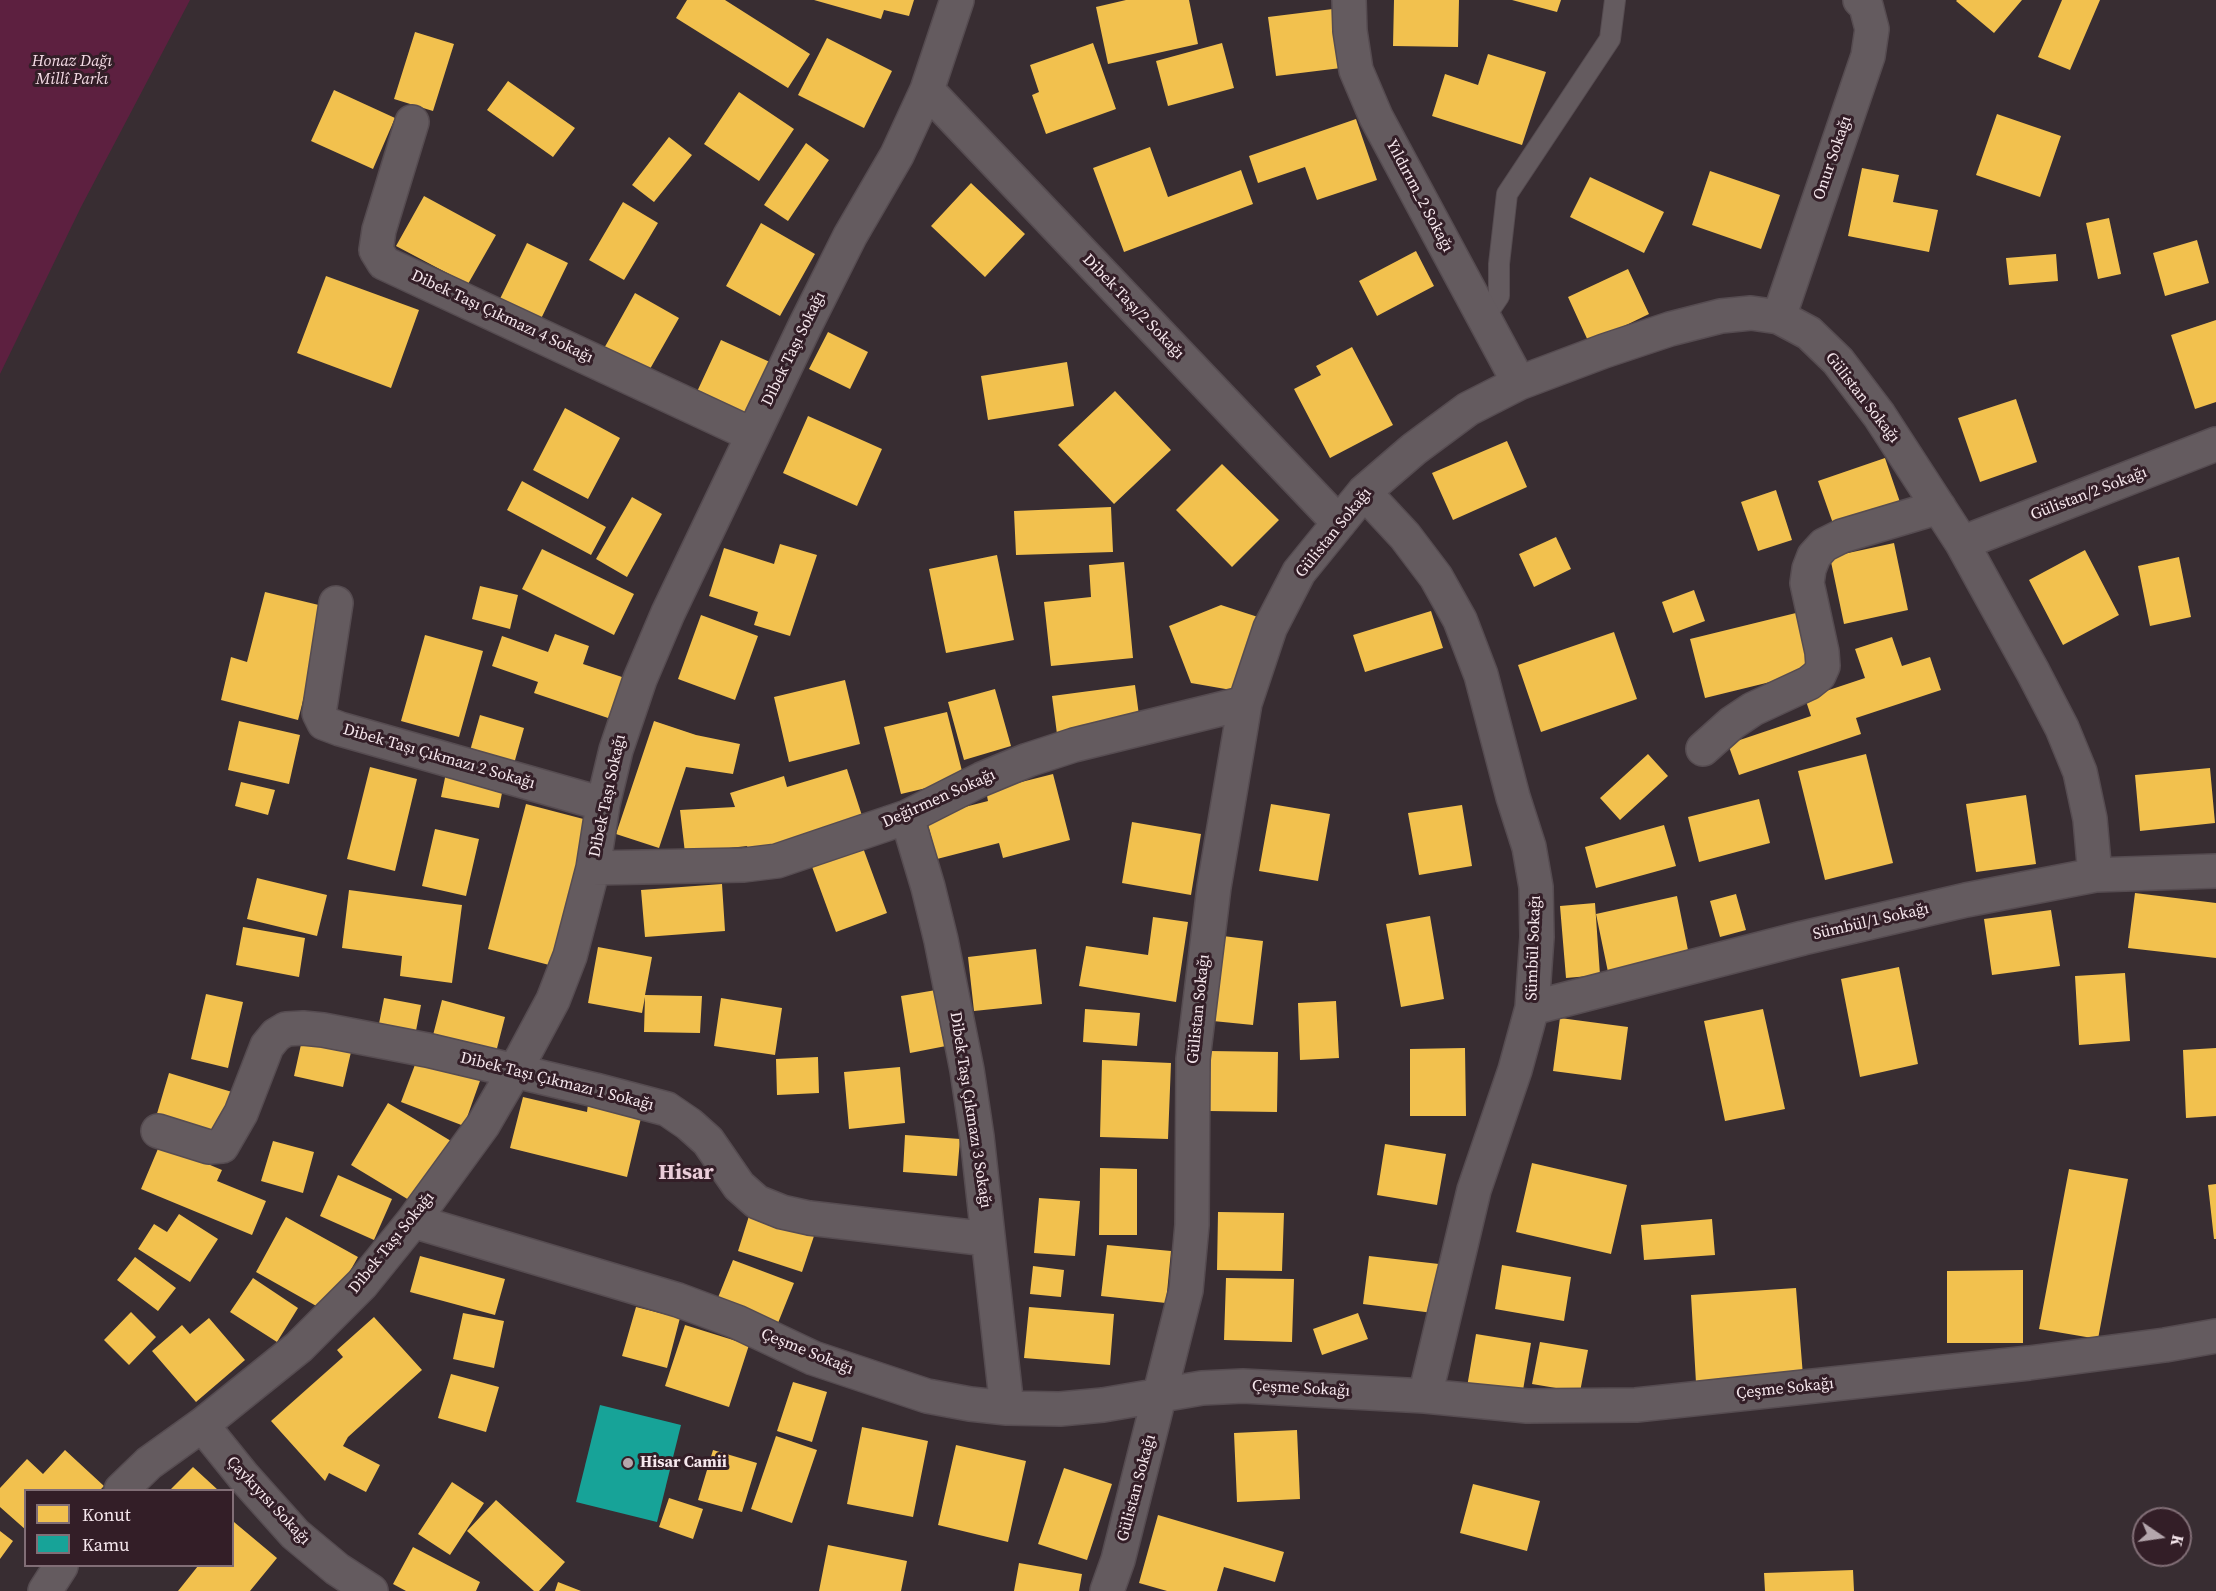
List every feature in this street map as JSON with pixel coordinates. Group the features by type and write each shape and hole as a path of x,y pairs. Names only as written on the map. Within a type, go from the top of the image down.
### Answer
{"street":[{"name":"Dibek Taşı Sokağı","path":"123,1489 149,1463 202,1425 298,1347 362,1284 413,1221 483,1125 514,1072 553,1000 570,956 593,868 603,804 616,750 640,679 668,613 804,326 850,236 897,155 927,90 957,0"},
{"name":"Yıldırım_2 Sokağı","path":"1350,0 1350,31 1356,70 1376,117 1519,383"},
{"name":"Onur Sokağı","path":"1779,317 1868,56 1872,29 1866,6 1860,0"},
{"name":"Dibek Taşı/2 Sokağı","path":"927,90 1339,523"},
{"name":"Dibek Taşı Çıkmazı 4 Sokağı","path":"412,122 379,230 376,250 384,263 753,435"},
{"name":"Gülistan Sokağı","path":"1107,1591 1118,1560 1186,1290 1192,1225 1193,1059 1214,887 1245,703 1270,628 1299,573 1365,492 1414,449 1468,409 1519,383 1615,348 1701,322 1750,313 1779,317 1809,333 1838,361 1879,415 1940,507 1962,543 2057,719 2080,772 2090,819 2095,875"},
{"name":"Gülistan/2 Sokağı","path":"1962,543 2216,444"},
{"name":"Sümbül Sokağı","path":"1365,492 1406,536 1436,577 1460,620 1481,675 1513,797 1529,847 1534,877 1537,937 1532,1008 1502,1111 1474,1190 1425,1396"},
{"path":"1703,749 1732,723 1752,709 1809,683 1819,675 1823,666 1822,652 1807,583 1811,562 1824,545 1842,536 1940,507"},
{"name":"Dibek Taşı Çıkmazı 2 Sokağı","path":"336,603 319,713 324,723 603,804"},
{"name":"Değirmen Sokağı","path":"593,868 744,865 777,861 907,816 982,779 1028,760 1074,745 1245,703"},
{"name":"Dibek Taşı Çıkmazı 3 Sokağı","path":"907,816 933,908 967,1070 977,1137 1007,1408"},
{"name":"Sümbül/1 Sokağı","path":"1532,1008 1895,915 2095,875 2216,871"},
{"name":"Dibek Taşı Çıkmazı 1 Sokağı","path":"158,1131 209,1148 222,1146 241,1113 267,1046 276,1035 286,1029 303,1028 435,1052 667,1109 708,1141 739,1186 757,1202 782,1212 809,1218 988,1239"},
{"name":"Çeşme Sokağı","path":"413,1221 678,1300 737,1322 813,1358 927,1396 1007,1408 1060,1409 1103,1405 1202,1388 1243,1386 1425,1396 1527,1406 1636,1405 2029,1364 2165,1346 2216,1336"},
{"name":"Çaykıyısı Sokağı","path":"202,1425 244,1477 295,1534 337,1569 371,1591"},
{"path":"45,1591 60,1567"}],"lane":[{"path":"1484,318 1499,296 1499,264 1507,194 1610,39 1615,0"}],"green space":[{"name":"Honaz Dağı Millî Parkı","path":"0,0 190,0 81,207 0,374"}],"building: Konut":[{"path":"687,0 725,0 810,54 788,88 676,18"},
{"path":"814,0 914,0 909,16 884,10 881,19"},
{"path":"1126,0 1189,0 1198,44 1108,64 1096,7"},
{"path":"1394,0 1459,0 1458,47 1393,46"},
{"path":"1512,0 1561,0 1557,12"},
{"path":"1957,0 2022,0 1994,33"},
{"path":"2062,0 2100,0 2070,70 2038,57"},
{"path":"1333,9 1341,68 1276,76 1268,17"},
{"path":"415,32 454,44 433,111 394,99"},
{"path":"827,38 892,71 864,128 798,95"},
{"path":"1093,43 1116,109 1046,134 1032,95 1039,92 1030,65"},
{"path":"1222,43 1234,88 1168,106 1156,61"},
{"path":"1488,54 1546,72 1522,145 1432,116 1445,74 1478,85"},
{"path":"508,81 575,128 553,157 487,110"},
{"path":"334,90 395,118 373,169 311,141"},
{"path":"739,92 794,129 759,181 704,144"},
{"path":"1997,114 2061,136 2040,197 1976,175"},
{"path":"1356,119 1377,180 1317,200 1305,167 1258,183 1249,156"},
{"path":"669,137 692,155 654,202 632,185"},
{"path":"806,143 829,160 788,221 764,205"},
{"path":"1150,147 1168,197 1241,170 1253,204 1124,252 1093,168"},
{"path":"1862,168 1899,175 1893,202 1938,210 1929,252 1848,236"},
{"path":"1710,171 1780,195 1761,249 1692,225"},
{"path":"1590,177 1664,212 1644,253 1570,217"},
{"path":"971,183 1025,234 985,277 931,226"},
{"path":"424,196 496,235 468,284 396,246"},
{"path":"623,202 658,223 624,280 589,260"},
{"path":"2109,218 2121,274 2098,279 2086,223"},
{"path":"761,223 815,254 780,316 726,286"},
{"path":"2197,240 2209,283 2165,296 2153,253"},
{"path":"527,243 568,263 538,325 497,305"},
{"path":"1416,251 1434,286 1377,316 1359,281"},
{"path":"2056,254 2058,281 2009,285 2006,258"},
{"path":"1628,269 1649,314 1589,343 1568,297"},
{"path":"326,276 419,310 391,388 297,353"},
{"path":"635,293 679,318 646,376 602,352"},
{"path":"2216,320 2216,402 2195,409 2171,335"},
{"path":"828,332 868,352 850,389 809,369"},
{"path":"721,340 772,363 745,420 695,396"},
{"path":"1352,347 1393,425 1330,458 1294,389 1321,375 1316,366"},
{"path":"1067,362 1074,406 988,420 981,376"},
{"path":"1115,391 1171,450 1114,504 1058,445"},
{"path":"2016,399 2037,462 1980,482 1958,418"},
{"path":"565,408 620,438 588,499 533,470"},
{"path":"808,416 882,449 857,506 783,473"},
{"path":"1507,441 1527,487 1453,520 1432,473"},
{"path":"1885,458 1902,508 1836,532 1818,481"},
{"path":"1222,464 1279,520 1232,567 1176,510"},
{"path":"522,481 606,527 591,555 507,510"},
{"path":"1776,490 1792,540 1758,551 1741,502"},
{"path":"632,497 662,514 627,577 596,559"},
{"path":"1111,507 1113,552 1016,555 1014,511"},
{"path":"1556,537 1571,569 1534,587 1519,554"},
{"path":"1894,543 1908,610 1844,624 1830,557"},
{"path":"780,544 817,555 790,636 754,625 758,612 709,596 724,548 774,564"},
{"path":"542,549 634,594 614,635 522,589"},
{"path":"2085,550 2119,615 2063,645 2029,580"},
{"path":"997,555 1014,640 946,653 929,569"},
{"path":"2179,557 2191,617 2150,626 2138,566"},
{"path":"1124,562 1133,658 1051,666 1044,602 1091,597 1089,565"},
{"path":"480,586 518,595 510,629 472,619"},
{"path":"1694,590 1705,621 1673,633 1662,602"},
{"path":"265,592 327,607 298,720 221,700 231,657 247,662"},
{"path":"1221,605 1261,618 1237,691 1191,683 1169,626"},
{"path":"1431,611 1443,648 1365,672 1353,635"},
{"path":"1800,612 1815,671 1705,698 1690,639"},
{"path":"701,615 758,636 735,700 678,679"},
{"path":"1614,632 1637,699 1541,732 1518,665"},
{"path":"555,634 589,646 583,664 625,678 611,719 534,693 538,682 492,666 502,636 548,652"},
{"path":"425,635 483,651 459,737 401,721"},
{"path":"1892,637 1902,666 1930,657 1941,690 1856,718 1861,734 1739,775 1728,744 1811,716 1805,698 1865,678 1855,649"},
{"path":"845,680 860,744 789,762 774,697"},
{"path":"1135,685 1140,723 1057,734 1052,696"},
{"path":"995,689 1011,746 964,760 948,702"},
{"path":"947,712 964,779 901,794 884,727"},
{"path":"480,715 524,728 512,771 468,758"},
{"path":"239,721 300,735 289,784 228,770"},
{"path":"654,721 696,735 740,744 733,774 686,767 659,848 616,834"},
{"path":"1648,754 1668,776 1620,820 1600,798"},
{"path":"1866,754 1893,863 1825,880 1798,771"},
{"path":"370,767 417,779 395,871 347,859"},
{"path":"2210,768 2215,823 2140,831 2135,775"},
{"path":"847,769 864,822 751,858 747,846 685,853 680,810 735,807 730,793 784,776 787,787"},
{"path":"446,773 504,783 499,808 441,797"},
{"path":"1053,774 1070,840 1003,858 999,843 937,859 926,817 988,801 986,791"},
{"path":"241,782 275,790 268,815 235,806"},
{"path":"2026,795 2036,864 1976,872 1966,804"},
{"path":"1759,799 1770,843 1699,862 1688,817"},
{"path":"526,804 591,821 553,966 488,949"},
{"path":"1271,804 1330,814 1318,881 1259,871"},
{"path":"1462,805 1472,866 1419,875 1408,813"},
{"path":"1132,822 1201,834 1191,895 1122,883"},
{"path":"1664,825 1676,866 1596,888 1585,847"},
{"path":"435,829 479,839 466,896 422,886"},
{"path":"862,845 887,913 836,932 811,864"},
{"path":"257,878 327,895 317,936 247,919"},
{"path":"722,884 725,931 645,937 641,890"},
{"path":"349,890 462,905 452,983 400,976 402,956 342,948"},
{"path":"2135,893 2216,903 2216,958 2128,948"},
{"path":"1736,894 1746,930 1720,937 1710,901"},
{"path":"1677,896 1689,955 1608,972 1596,914"},
{"path":"1595,903 1600,975 1566,978 1560,906"},
{"path":"2051,910 2060,966 1992,975 1984,919"},
{"path":"1430,916 1444,999 1401,1007 1386,924"},
{"path":"1153,917 1188,922 1176,1002 1079,986 1086,946 1148,955"},
{"path":"243,927 305,938 299,977 236,965"},
{"path":"1223,936 1263,941 1253,1025 1213,1021"},
{"path":"598,947 652,957 645,995 702,996 700,1033 644,1032 645,997 642,1013 588,1003"},
{"path":"1036,949 1042,1004 974,1011 968,957"},
{"path":"1899,967 1918,1064 1860,1077 1841,979"},
{"path":"2125,973 2130,1041 2079,1045 2075,976"},
{"path":"936,990 946,1046 910,1053 901,996"},
{"path":"206,994 243,1002 228,1068 191,1059"},
{"path":"384,998 421,1005 414,1041 377,1034"},
{"path":"721,998 782,1008 775,1055 714,1046"},
{"path":"442,1000 505,1017 494,1060 431,1043"},
{"path":"1336,1001 1339,1058 1300,1060 1298,1003"},
{"path":"1085,1009 1140,1013 1137,1046 1083,1042"},
{"path":"1763,1009 1785,1109 1725,1121 1704,1021"},
{"path":"1560,1018 1628,1027 1621,1080 1553,1071"},
{"path":"302,1040 351,1052 343,1087 294,1076"},
{"path":"1465,1048 1466,1116 1410,1116 1410,1049"},
{"path":"2216,1048 2216,1116 2186,1118 2183,1050"},
{"path":"1210,1051 1278,1052 1277,1112 1209,1111"},
{"path":"419,1054 481,1078 464,1126 401,1102"},
{"path":"818,1057 819,1093 777,1095 776,1059"},
{"path":"1102,1060 1171,1063 1168,1139 1100,1137"},
{"path":"900,1067 905,1123 849,1129 844,1072"},
{"path":"169,1073 232,1092 219,1136 156,1117"},
{"path":"523,1097 587,1112 588,1104 641,1118 627,1177 510,1148"},
{"path":"388,1103 451,1141 414,1203 351,1165"},
{"path":"905,1135 960,1139 957,1176 903,1172"},
{"path":"273,1141 314,1152 303,1193 261,1181"},
{"path":"160,1144 222,1170 217,1181 266,1201 252,1235 141,1189"},
{"path":"1385,1144 1446,1154 1437,1205 1377,1195"},
{"path":"1532,1163 1627,1185 1611,1254 1516,1232"},
{"path":"1100,1168 1137,1169 1137,1235 1099,1235"},
{"path":"2069,1169 2128,1179 2098,1339 2039,1329"},
{"path":"338,1175 392,1199 374,1240 320,1216"},
{"path":"2216,1184 2216,1239 2214,1239 2208,1185"},
{"path":"1039,1198 1080,1201 1075,1256 1034,1253"},
{"path":"1218,1212 1284,1213 1282,1271 1217,1270"},
{"path":"179,1214 218,1239 190,1282 138,1249 154,1224 167,1232"},
{"path":"749,1216 814,1236 802,1272 738,1251"},
{"path":"286,1217 358,1257 327,1312 256,1272"},
{"path":"1712,1219 1715,1255 1644,1260 1641,1225"},
{"path":"1107,1245 1171,1251 1166,1303 1101,1296"},
{"path":"420,1256 505,1279 495,1315 410,1292"},
{"path":"1369,1256 1439,1264 1433,1313 1363,1304"},
{"path":"135,1257 176,1288 158,1311 117,1280"},
{"path":"733,1260 794,1283 778,1323 717,1300"},
{"path":"1502,1265 1571,1277 1564,1321 1495,1309"},
{"path":"1033,1266 1064,1270 1061,1297 1030,1294"},
{"path":"2023,1270 2023,1343 1947,1343 1947,1271"},
{"path":"253,1278 298,1308 277,1342 230,1312"},
{"path":"1226,1278 1294,1279 1292,1342 1224,1340"},
{"path":"1796,1288 1803,1376 1696,1383 1691,1295"},
{"path":"636,1307 680,1318 667,1368 622,1356"},
{"path":"1029,1307 1114,1314 1110,1365 1024,1358"},
{"path":"131,1312 156,1337 129,1365 104,1340"},
{"path":"463,1313 504,1321 494,1368 453,1359"},
{"path":"1358,1313 1368,1339 1322,1355 1313,1329"},
{"path":"374,1317 422,1370 348,1437 343,1446 380,1465 366,1492 329,1473 325,1481 271,1421 343,1357 337,1350"},
{"path":"209,1318 245,1360 196,1402 152,1351 182,1325 190,1334"},
{"path":"685,1325 749,1345 729,1407 665,1386"},
{"path":"1476,1334 1531,1343 1522,1396 1467,1387"},
{"path":"1540,1342 1588,1350 1580,1392 1532,1384"},
{"path":"451,1374 499,1387 486,1432 438,1418"},
{"path":"793,1382 827,1392 812,1442 777,1431"},
{"path":"862,1427 928,1441 913,1517 847,1504"},
{"path":"1297,1430 1300,1499 1237,1502 1234,1433"},
{"path":"776,1436 817,1450 792,1523 751,1509"},
{"path":"956,1445 1026,1461 1008,1542 938,1525"},
{"path":"65,1450 104,1486 101,1489 24,1489 24,1528 0,1507 0,1488 27,1459 43,1474"},
{"path":"713,1450 757,1463 742,1512 698,1500"},
{"path":"193,1467 217,1489 171,1489"},
{"path":"1064,1468 1112,1484 1087,1560 1038,1544"},
{"path":"452,1482 484,1503 450,1555 418,1534"},
{"path":"1473,1484 1540,1501 1527,1551 1460,1533"},
{"path":"669,1498 703,1509 693,1539 659,1527"},
{"path":"496,1500 565,1562 539,1591 534,1591 467,1531"},
{"path":"1158,1515 1284,1552 1275,1582 1224,1567 1217,1591 1167,1591 1139,1583"},
{"path":"234,1522 277,1558 250,1591 178,1591 197,1567 234,1567"},
{"path":"0,1531 13,1541 0,1559"},
{"path":"828,1545 907,1561 901,1591 819,1591"},
{"path":"413,1547 480,1582 476,1591 406,1591 393,1584"},
{"path":"1019,1563 1082,1574 1079,1591 1014,1591"},
{"path":"1853,1570 1854,1591 1765,1591 1764,1573"},
{"path":"558,1582 581,1591 555,1591"}],"building: Kamu":[{"name":"Hisar Camii","path":"600,1405 681,1425 657,1522 576,1502"}],"place":[{"name":"Hisar Camii","path":"628,1463"}],"district":[{"name":"Hisar","path":"686,1173"}]}
